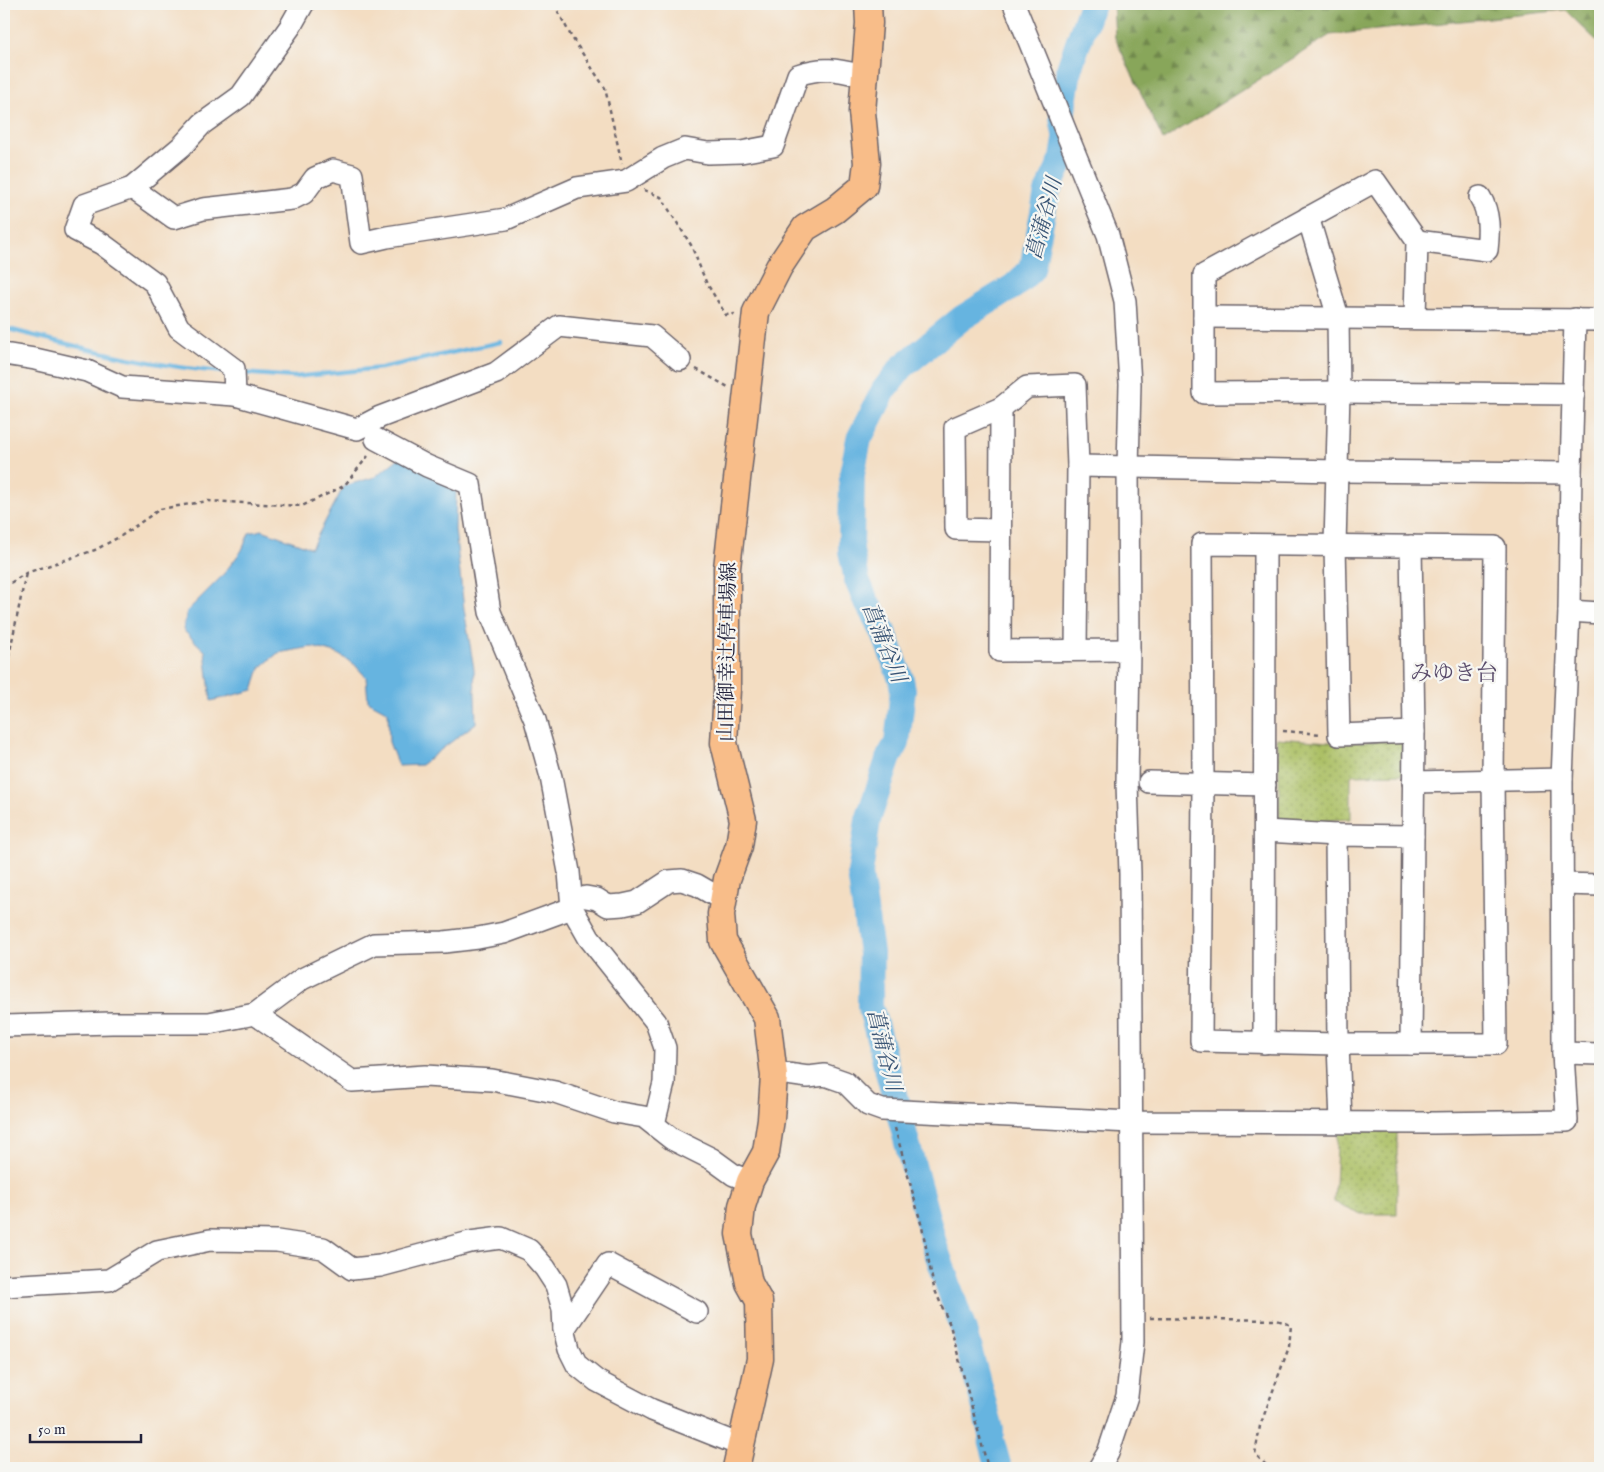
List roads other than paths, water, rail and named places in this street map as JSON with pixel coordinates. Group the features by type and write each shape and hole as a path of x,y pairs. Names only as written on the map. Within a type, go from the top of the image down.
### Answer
{"main road":[{"name":"山田御幸辻停車場線","path":"738,1456 760,1359 759,1301 749,1284 739,1234 742,1206 750,1181 766,1152 771,1119 774,1076 767,1018 723,941 721,914 723,900 727,879 739,846 743,820 724,743 727,568 756,312 778,266 805,228 835,210 864,186 867,162 862,112 869,23 868,4"}],"street":[{"path":"235,395 234,370 179,328 155,283 102,244 75,230 84,205 132,188 182,146 202,124 241,96 290,27 303,4"},
{"path":"1014,4 1108,235 1125,301 1130,384 1127,783 1130,874 1133,1342 1126,1396 1108,1453 1099,1468"},
{"path":"132,188 174,218 204,210 292,199 304,193 315,178 333,170 352,175 361,243 388,237 506,219 577,188 626,181 663,158 685,149 708,153 741,152 773,146 798,75 814,69 840,70 864,76"},
{"path":"1414,317 1417,241 1375,181 1204,275 1204,393 1574,394"},
{"path":"1417,241 1488,250 1489,234 1486,206 1480,197"},
{"path":"1308,217 1338,317 1340,392 1335,545 1338,736 1414,732"},
{"path":"1204,317 1414,317 1600,320"},
{"path":"774,1076 787,1074 808,1077 825,1075 844,1082 868,1105 888,1116 950,1114 1131,1122 1567,1121 1564,1053 1562,779 1569,611 1575,319"},
{"path":"4,354 87,371 122,387 235,395 356,429 380,417 496,373 559,326 652,336 680,360"},
{"path":"1000,530 956,529 955,428 1001,408 1027,387 1075,385 1078,466 1076,650"},
{"path":"1001,408 1000,650 1129,650"},
{"path":"376,439 427,466 470,484 490,612 535,720 551,777 567,863 589,938 656,1022 665,1048 664,1083 654,1124"},
{"path":"1078,466 1338,472 1571,473"},
{"path":"1202,544 1265,546 1335,545 1495,547 1493,779 1496,1044 1338,1044 1201,1041 1202,544"},
{"path":"1264,1043 1265,546"},
{"path":"1411,546 1414,732 1412,782 1411,1044"},
{"path":"1569,611 1600,613"},
{"path":"1412,782 1562,779"},
{"path":"1149,782 1265,785"},
{"path":"1264,831 1336,835 1413,836"},
{"path":"1336,835 1338,1044 1341,1122"},
{"path":"4,1026 210,1023 255,1014 302,979 374,944 444,942 504,933 579,902 597,899 608,906 638,902 669,881 682,880 697,885 723,900"},
{"path":"1562,884 1600,884"},
{"path":"255,1014 352,1081 425,1076 492,1080 555,1092 614,1112 644,1117 672,1139 712,1159 734,1175 750,1181"},
{"path":"1564,1053 1600,1054"},
{"path":"4,1286 109,1280 157,1251 210,1240 277,1241 323,1248 352,1269 380,1266 470,1242 501,1238 529,1250 545,1268 556,1285 563,1309 564,1329 569,1349 577,1365 597,1381 738,1456"},
{"path":"564,1329 608,1264 697,1312"}],"water":[{"path":"404,454 456,492 455,530 464,609 474,669 476,723 421,765 398,766 389,742 388,712 368,701 366,677 354,664 336,653 312,647 278,653 260,668 253,690 211,701 205,651 183,630 187,611 222,576 242,550 249,533 262,530 311,548 344,486 375,477"}],"waterway":[{"name":"菖蒲谷川","path":"999,1468 991,1439 991,1430 964,1331 935,1247 870,1005 871,953 860,873 868,820 889,757 897,743 903,690 901,679 884,633 857,580 851,551 852,474 859,439 884,390 902,367 962,318 1014,286 1032,269 1047,192 1063,158 1066,140 1062,117 1069,69 1092,4"},
{"path":"4,328 142,361 225,372"},
{"path":"241,373 294,377 381,368 501,342"}],"district":[{"name":"みゆき台","path":"1454,674"}]}
